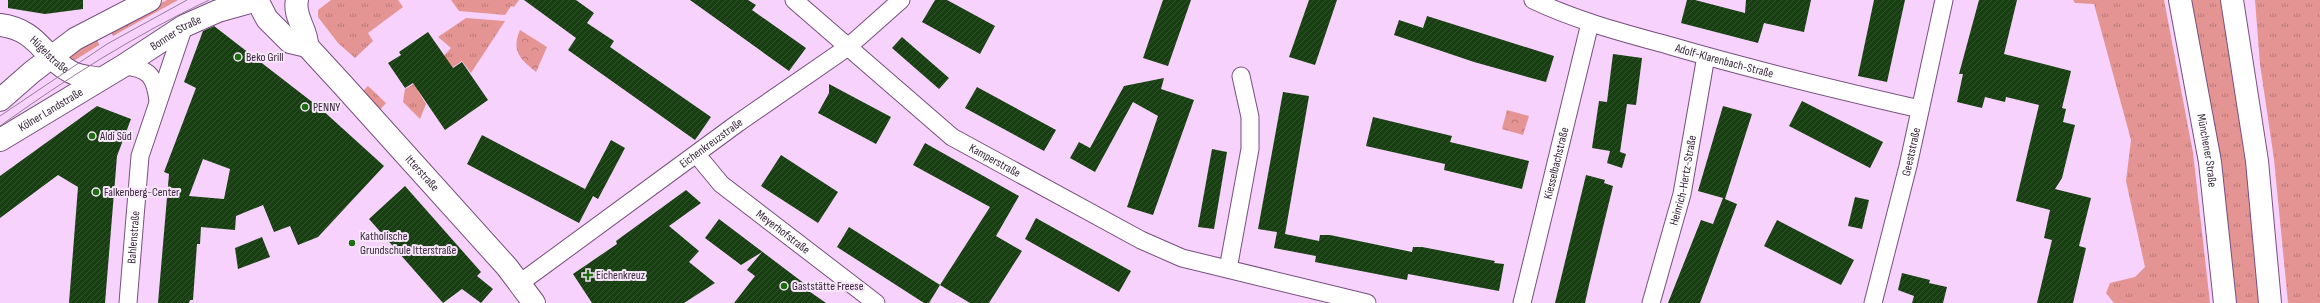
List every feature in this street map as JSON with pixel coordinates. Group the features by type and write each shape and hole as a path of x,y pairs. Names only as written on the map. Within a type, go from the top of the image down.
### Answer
{"main road":[{"path":"0,100 52,55 81,35 150,0"},
{"path":"257,0 267,19 290,42 307,46"},
{"name":"Bonner Straße","path":"102,79 184,26 218,11 257,0"},
{"name":"Itterstraße","path":"297,0 297,13 307,39 307,46 520,283 534,303"},
{"name":"Münchener Straße","path":"2180,0 2210,162 2225,303"},
{"path":"2232,0 2257,161 2270,303"},
{"name":"Hügelstraße","path":"0,25 18,29 36,40 71,72 102,79"},
{"name":"Kölner Landstraße","path":"0,140 102,79"}],"street":[{"name":"Kamperstraße","path":"794,0 952,137 1160,250 1182,258 1228,270 1367,303"},
{"name":"Eichenkreuzstraße","path":"520,283 697,155 738,123 848,46 901,0"},
{"name":"Adolf-Klarenbach-Straße","path":"1533,0 1564,7 1590,23 1706,56 1920,109"},
{"name":"Geeststraße","path":"1873,303 1920,109 1944,0"},
{"name":"Kiesselbachstraße","path":"1522,303 1590,23"},
{"name":"Bahlenstraße","path":"128,303 140,156 184,26"},
{"name":"Heinrich-Hertz-Straße","path":"1651,303 1682,194 1706,56"},
{"name":"Bahlenstraße","path":"123,66 134,67 148,72 155,82 158,102"},
{"path":"1228,270 1250,149 1250,117 1241,76"},
{"name":"Meyerhofstraße","path":"697,155 721,184 876,303"}],"green space":[{"path":"167,0 178,0 113,36 110,29"},
{"path":"331,0 398,0 403,7 368,33 373,41 355,58 338,43 318,17 318,10"},
{"path":"451,0 519,0 514,7 511,6 505,15 459,11"},
{"path":"2073,0 2164,0 2193,153 2210,303 2114,303 2106,293 2110,283 2135,277 2145,267 2126,181 2131,140 2094,4 2075,3"},
{"path":"2191,0 2221,0 2242,119 2261,303 2232,303"},
{"path":"2255,0 2320,0 2320,303 2288,303 2274,159 2260,64"},
{"path":"466,18 505,21 471,73 462,61 418,91 426,104 420,119 403,102 405,89 421,80 451,48 438,37"},
{"path":"520,30 547,47 536,72 525,63 517,49 517,37"},
{"path":"96,36 99,45 72,62 68,59 77,47"},
{"path":"368,86 386,103 379,111 363,91"},
{"path":"1507,110 1529,116 1523,135 1502,129"}],"building":[{"path":"8,0 83,0 83,9 45,14 8,8"},
{"path":"524,0 576,0 594,13 587,23 614,41 610,47 711,117 695,140 568,50 576,38"},
{"path":"690,0 748,0 756,5 752,10 806,48 789,71"},
{"path":"935,0 947,0 995,26 980,54 922,22"},
{"path":"1163,0 1191,0 1168,66 1143,58"},
{"path":"1309,0 1337,0 1315,65 1289,57"},
{"path":"1687,0 1695,0 1745,13 1746,0 1811,0 1804,32 1764,23 1758,43 1681,23"},
{"path":"1874,0 1905,0 1887,82 1858,76"},
{"path":"1979,0 2017,0 2004,54 2071,71 2062,108 2066,109 2063,122 2075,125 2062,178 2055,189 2091,198 2079,246 2086,248 2073,303 2037,303 2052,240 2044,238 2050,210 2016,201 2039,105 2006,97 2005,102 1985,97 1982,108 1957,102 1963,74 1959,74"},
{"path":"1427,16 1554,56 1546,82 1474,62 1394,35 1399,20 1423,28"},
{"path":"214,26 320,108 384,166 318,237 298,245 290,226 274,232 263,205 236,216 235,230 201,227 200,244 197,244 193,300 190,300 189,303 158,303 169,174 164,172 196,88 184,82 203,31","holes":["203,159 230,169 224,199 189,196"]},
{"path":"428,32 453,68 462,62 488,100 445,130 413,83 405,88 388,63 401,55 399,52"},
{"path":"902,37 949,78 939,89 892,48"},
{"path":"1613,54 1642,58 1636,105 1627,104 1620,152 1626,154 1622,168 1607,163 1610,151 1592,148 1599,101 1607,102"},
{"path":"1164,78 1161,89 1194,100 1153,215 1127,207 1158,116 1133,102 1095,172 1070,158 1079,142 1090,148 1124,86"},
{"path":"829,84 891,117 876,144 818,113 829,93"},
{"path":"977,87 1056,130 1044,151 965,108"},
{"path":"1283,92 1309,96 1285,234 1319,241 1320,235 1330,235 1412,252 1413,247 1422,247 1495,261 1494,263 1504,264 1499,291 1408,274 1407,280 1315,262 1316,256 1274,248 1277,232 1258,229"},
{"path":"1802,101 1883,142 1870,168 1789,126"},
{"name":"Falkenberg-Center","path":"97,106 131,119 117,156 105,303 69,303 78,187 58,175 0,218 0,176"},
{"path":"1723,106 1752,114 1725,199 1737,204 1700,303 1668,303 1701,220 1713,224 1723,198 1698,191"},
{"path":"1373,117 1452,136 1450,142 1529,161 1522,189 1444,170 1445,164 1366,146"},
{"path":"482,135 585,189 611,140 625,148 598,199 593,196 579,223 467,164"},
{"path":"925,143 1019,196 996,236 1022,251 989,303 970,303 940,285 990,207 913,165"},
{"path":"1212,149 1227,152 1214,229 1198,227"},
{"path":"781,155 838,192 818,223 761,186"},
{"path":"1586,175 1605,180 1604,183 1613,186 1585,303 1555,303"},
{"path":"405,186 481,272 477,276 493,289 481,303 462,289 443,303 369,219"},
{"path":"686,190 701,203 669,226 699,251 689,262 715,283 684,303 592,303 573,274 617,244 616,241"},
{"path":"1855,197 1869,200 1862,229 1848,226"},
{"path":"1036,218 1131,271 1119,292 1025,239"},
{"path":"719,219 805,284 803,287 826,303 734,303 755,276 747,270 762,252 741,265 705,238"},
{"path":"1777,220 1854,260 1841,285 1764,246"},
{"path":"849,227 940,285 929,303 924,303 837,247"},
{"path":"262,237 270,257 238,269 235,248"},
{"path":"1902,273 1930,280 1929,283 1947,287 1943,303 1912,303 1914,296 1898,290"}],"tram line":[{"path":"0,116 107,44 187,0"},
{"path":"0,126 102,58 182,13 209,0"}],"place":[{"name":"Beko Grill","path":"238,57"},
{"name":"PENNY","path":"305,107"},
{"name":"Aldi Süd","path":"92,136"},
{"name":"Falkenberg-Center","path":"96,192"},
{"name":"Katholische Grundschule Itterstraße","path":"352,243"},
{"name":"Eichenkreuz","path":"588,275"},
{"name":"Gaststätte Freese","path":"784,286"}]}
